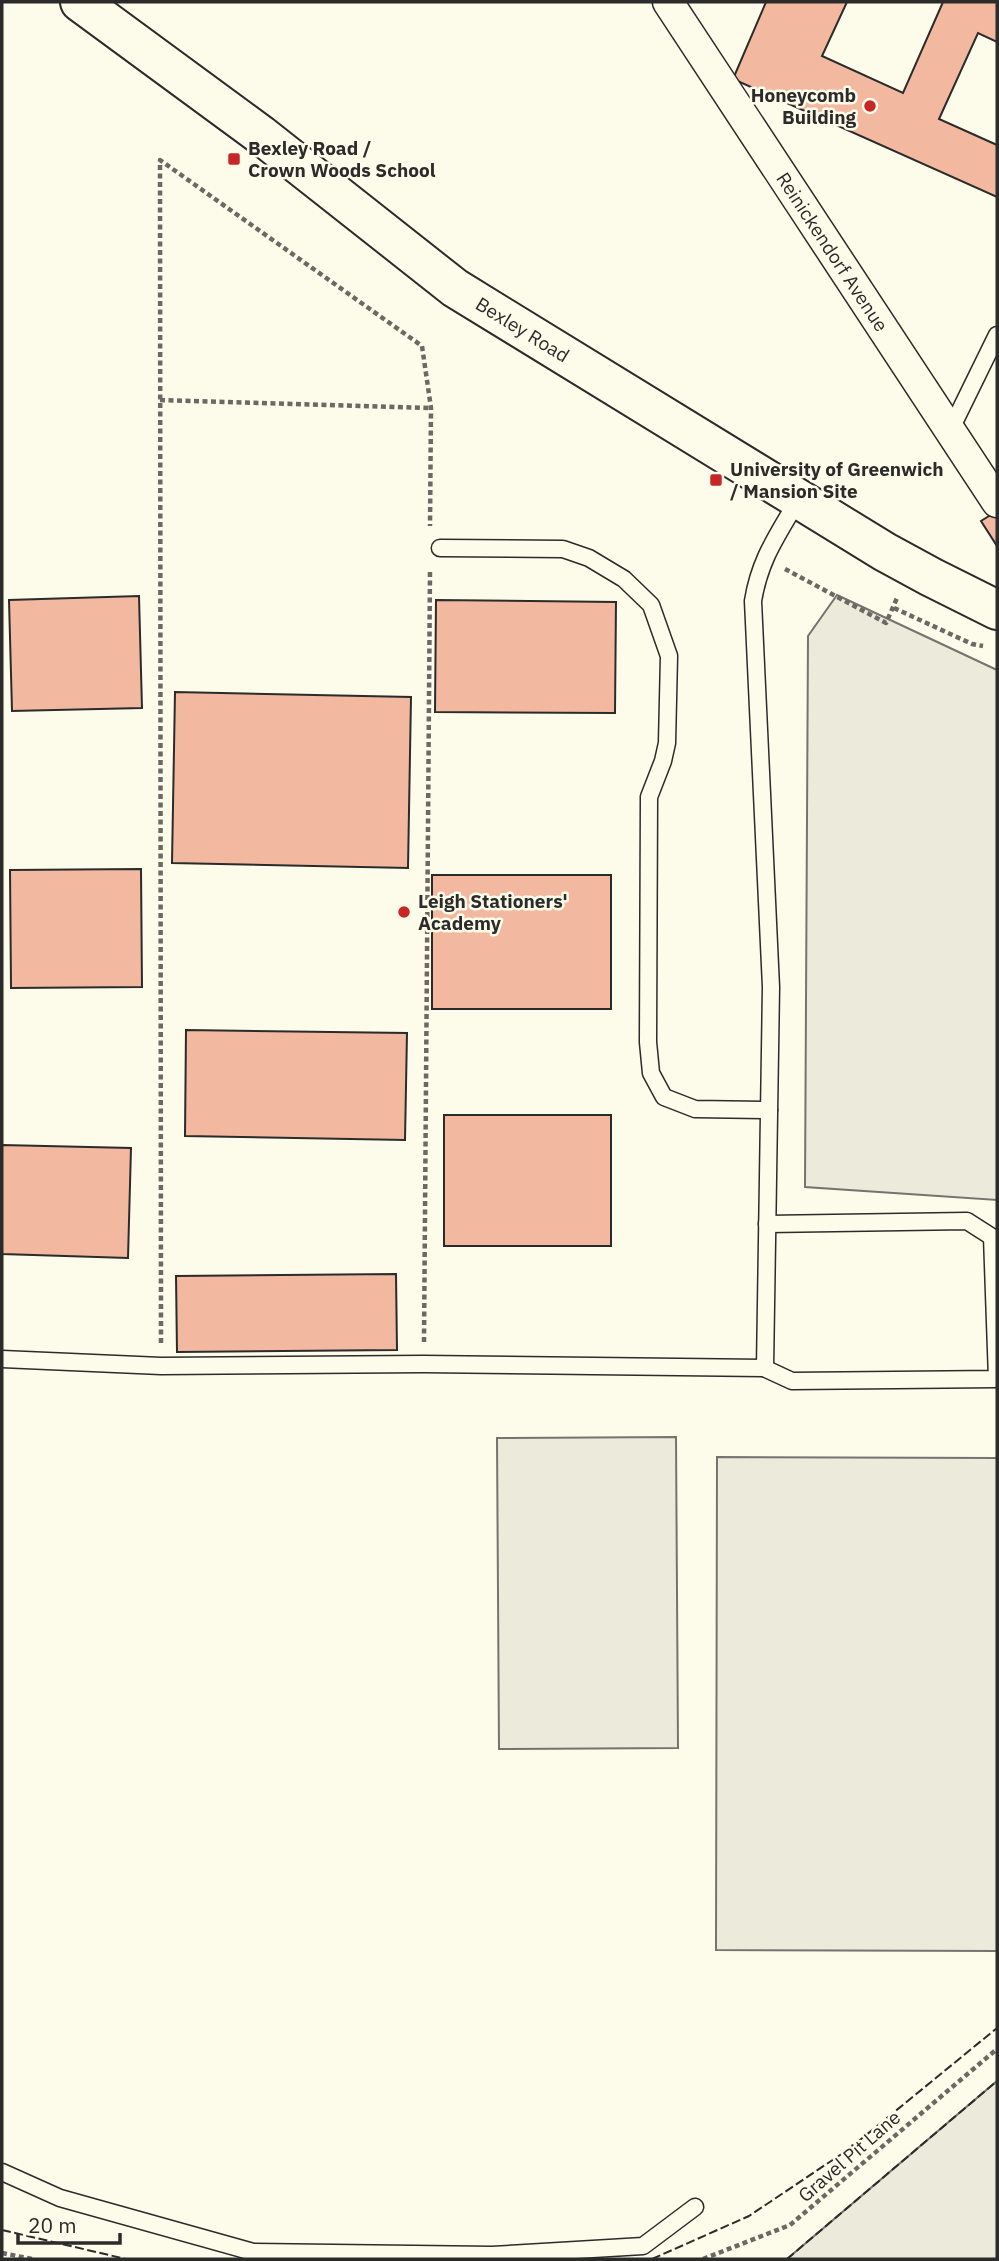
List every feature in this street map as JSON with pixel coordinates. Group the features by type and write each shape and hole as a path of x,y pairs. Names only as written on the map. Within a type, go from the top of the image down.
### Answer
{"main road":[{"name":"Bexley Road","path":"80,2 261,135 455,288 902,562 997,610"}],"street":[{"name":"Reinickendorf Avenue","path":"668,2 997,502"}],"lane":[{"path":"950,431 997,335"},
{"path":"764,1368 771,987 753,601 764,557 799,498"},
{"path":"435,554 563,549 589,558 624,579 651,605 669,656 667,743 649,797 648,1042 651,1073 664,1097 695,1109 769,1110"},
{"path":"2,1359 161,1366 423,1364 764,1368 792,1381 997,1379 992,1237 967,1222 767,1224"},
{"path":"2,2172 60,2198 253,2252 492,2255 643,2246 695,2207"}],"path":[{"path":"161,1366 160,160 422,346 431,408 430,533"},
{"path":"160,400 431,408"},
{"path":"423,1364 435,554"},
{"path":"779,579 783,568 886,623 894,608 972,643 991,648"},
{"name":"Gravel Pit Lane","path":"703,2259 790,2225 997,2049"},
{"path":"2,2253 32,2259"}],"shaded area":[{"path":"837,595 997,670 997,1200 805,1187 808,636"},
{"path":"676,1437 678,1748 499,1749 497,1438"},
{"path":"717,1457 997,1458 997,1951 716,1950"},
{"path":"997,2081 997,2259 787,2259"}],"building":[{"name":"Honeycomb Building","path":"766,2 847,2 822,56 903,93 943,2 997,2 997,42 978,33 939,119 997,145 997,197 733,79"},
{"path":"997,511 997,546 981,521"},
{"path":"139,596 142,708 12,711 9,600"},
{"path":"436,600 616,602 615,713 435,712"},
{"path":"175,692 411,697 408,868 172,863"},
{"path":"141,869 142,987 11,988 10,870"},
{"path":"432,875 611,875 611,1009 432,1009"},
{"path":"186,1030 407,1033 405,1140 185,1136"},
{"path":"444,1115 611,1115 611,1246 444,1246"},
{"path":"2,1145 131,1148 128,1258 2,1254"},
{"path":"396,1274 397,1350 177,1352 176,1276"}],"fence":[{"path":"652,2259 749,2216 849,2149 997,2028"},
{"path":"787,2259 997,2081"},
{"path":"2,2230 126,2259"}],"place":[{"name":"Honeycomb Building","path":"870,106"},
{"name":"Bexley Road / Crown Woods School","path":"234,159"},
{"name":"University of Greenwich / Mansion Site","path":"716,480"},
{"name":"Leigh Stationers' Academy","path":"404,912"}]}
